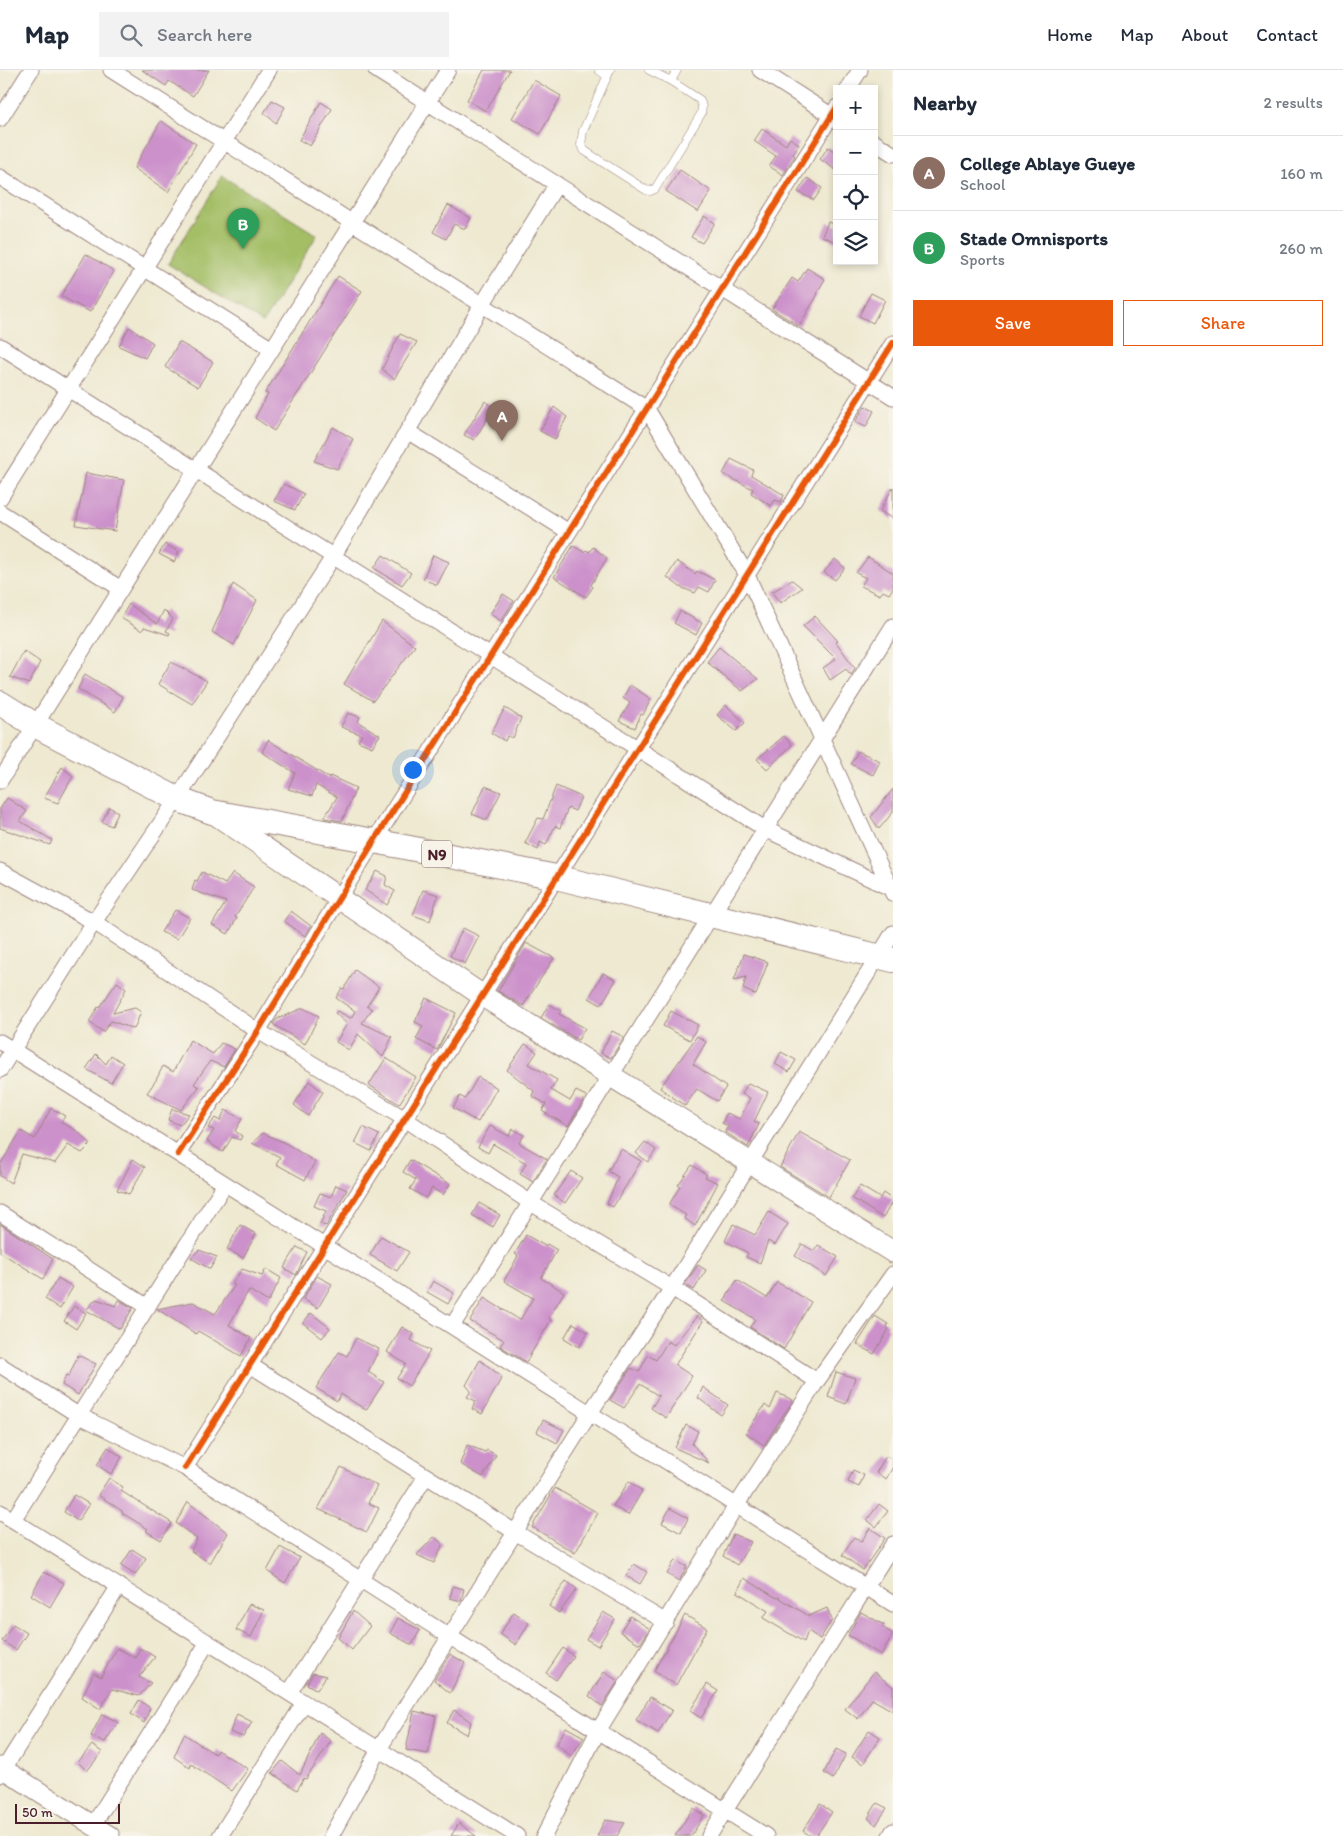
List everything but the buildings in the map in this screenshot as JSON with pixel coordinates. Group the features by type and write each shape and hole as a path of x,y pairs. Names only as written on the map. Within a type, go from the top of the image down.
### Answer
{"main road":[{"name":"N9","path":"0,703 35,725 177,799 212,812 374,841 556,877 885,958"},
{"path":"212,812 483,996 893,1252"}],"street":[{"path":"0,118 31,70"},
{"path":"111,70 647,409 747,575 892,891"},
{"path":"0,498 269,70"},
{"path":"376,70 893,397"},
{"path":"0,781 448,70"},
{"path":"760,70 833,113"},
{"path":"851,85 860,70"},
{"path":"178,1154 258,1031 374,841 722,289 833,117"},
{"path":"878,145 893,154"},
{"path":"0,177 272,349"},
{"path":"0,1070 6,1046 94,922 177,799 333,557 482,305 557,184"},
{"path":"185,1468 893,343"},
{"path":"0,346 765,830 892,891"},
{"path":"407,431 569,532"},
{"path":"0,512 121,589"},
{"path":"452,1326 532,1203 710,915 822,739 888,646 893,626"},
{"path":"0,871 94,922 258,1031 404,1119 532,1203 672,1288 817,1381"},
{"path":"331,1836 379,1749 590,1413 672,1288 749,1163 885,958 893,933"},
{"path":"6,1046 893,1604"},
{"path":"13,1520 225,1184"},
{"path":"0,1213 148,1307"},
{"path":"544,1836 598,1731 736,1506 817,1381 893,1274"},
{"path":"0,1365 78,1415 185,1468 766,1836"},
{"path":"250,1365 515,1532 666,1622"},
{"path":"289,1693 426,1476"},
{"path":"0,1512 517,1836"},
{"path":"709,1836 893,1544"},
{"path":"110,1836 1,1770 118,1586"},
{"path":"93,1826 208,1642"},
{"path":"220,1836 304,1703"},
{"path":"890,1836 893,1831"}],"lane":[{"path":"599,70 609,73 583,131 581,145 585,151 650,191 655,189 701,114 702,107 700,100 671,80 649,70"},
{"path":"671,80 677,70"}],"green space":[{"path":"222,176 317,235 263,323 168,264"}],"cycle path":[{"path":"178,1154 258,1031 374,841 833,113"},
{"path":"185,1468 893,343"}],"place":[{"name":"Stade Omnisports","path":"243,249"},
{"name":"College Ablaye Gueye","path":"502,441"}]}
